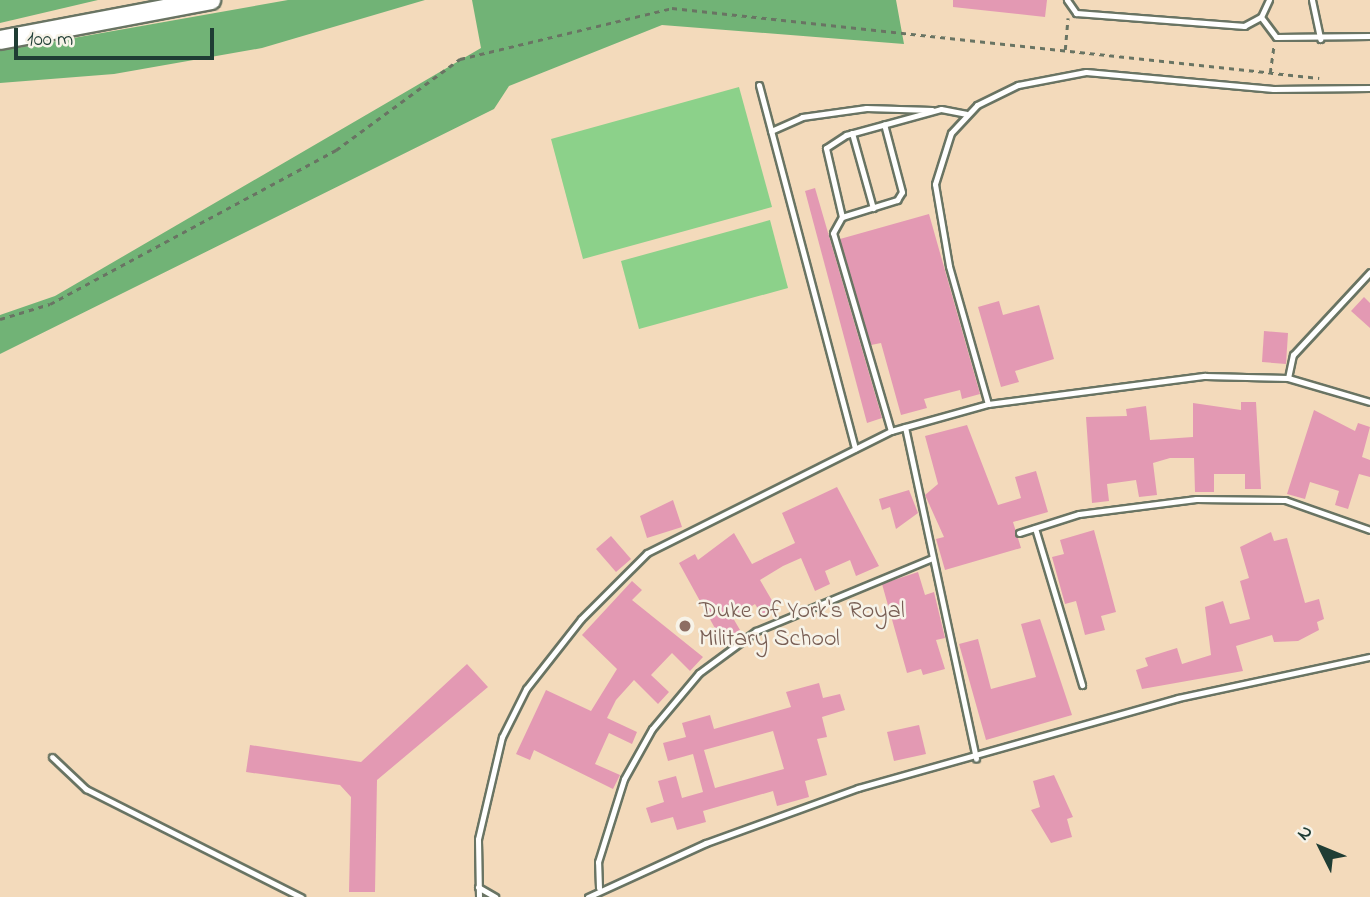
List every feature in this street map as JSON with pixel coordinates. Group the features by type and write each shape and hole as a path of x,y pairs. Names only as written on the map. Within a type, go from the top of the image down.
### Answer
{"highway":[{"path":"0,40 211,0"}],"lane":[{"path":"1067,0 1069,10 1244,26 1261,17 1269,0"},
{"path":"1312,0 1320,39"},
{"path":"1261,17 1276,37 1320,39 1370,36"},
{"path":"988,404 936,207 941,152 966,114 1018,85 1086,72 1273,89 1370,88"},
{"path":"759,85 855,449"},
{"path":"771,131 802,117 866,108 937,110 966,114"},
{"path":"891,430 833,233 842,217 826,148 852,133 937,110"},
{"path":"842,217 897,200 902,192 884,124"},
{"path":"852,133 873,208"},
{"path":"1288,379 1293,355 1370,272"},
{"path":"479,897 478,839 502,737 526,690 581,619 647,553 891,430 988,404 1205,376 1288,379 1370,402"},
{"path":"905,427 976,758"},
{"path":"1019,533 1079,514 1196,499 1272,499 1370,530"},
{"path":"1035,528 1082,685"},
{"path":"599,888 598,862 624,779 652,729 699,673 756,631 932,558"},
{"path":"587,897 599,888 769,818 1178,698 1370,657"},
{"path":"52,757 86,789 301,897"},
{"path":"478,887 495,897"}],"path":[{"path":"0,319 61,299 336,150 460,60 672,8 1322,78"},
{"path":"1065,50 1069,10"},
{"path":"1270,73 1276,37"}],"green space":[{"path":"0,0 98,0 0,23"},
{"path":"288,0 425,0 262,48 114,74 0,83 0,51"},
{"path":"472,0 896,0 904,44 662,25 509,86 494,109 0,354 0,315 55,296 481,48"},
{"path":"739,87 772,207 583,259 551,139"},
{"path":"770,220 788,288 639,329 621,261"}],"building":[{"path":"953,0 1047,0 1045,17 953,7"},
{"path":"815,188 882,418 867,423 805,191"},
{"path":"929,214 980,394 962,399 960,390 924,399 927,408 901,415 881,343 871,345 840,239"},
{"path":"1364,297 1370,303 1370,328 1351,311"},
{"path":"999,301 1003,315 1039,305 1054,359 1015,371 1019,382 1001,387 978,307"},
{"path":"1264,331 1288,333 1286,364 1262,362"},
{"path":"1241,402 1256,402 1261,489 1245,489 1245,474 1214,474 1214,492 1195,492 1194,458 1170,458 1153,463 1157,495 1139,497 1136,480 1107,484 1109,501 1092,503 1086,417 1127,416 1126,409 1146,406 1150,440 1193,437 1193,403 1241,410"},
{"path":"1314,410 1355,431 1358,423 1370,427 1362,457 1370,460 1370,477 1359,474 1348,509 1335,505 1339,491 1310,482 1305,499 1287,494"},
{"path":"967,425 998,505 1021,498 1015,477 1036,471 1048,512 1013,522 1021,548 945,570 936,539 944,537 925,495 938,484 925,436"},
{"path":"837,487 879,566 856,576 850,560 825,571 830,584 815,591 801,558 783,566 760,580 777,609 763,617 755,604 733,618 740,630 722,641 679,563 695,554 698,560 734,533 752,564 795,543 782,513"},
{"path":"909,490 918,513 896,529 890,507 882,510 879,499"},
{"path":"673,500 682,527 647,538 640,516"},
{"path":"1094,530 1116,612 1101,616 1105,630 1085,635 1076,601 1065,604 1052,557 1064,554 1060,540"},
{"path":"1271,532 1274,541 1287,538 1305,603 1319,599 1324,619 1317,622 1319,630 1298,641 1274,642 1272,635 1236,646 1243,671 1142,689 1136,670 1148,666 1145,658 1177,648 1182,664 1211,655 1205,607 1223,601 1230,624 1250,619 1240,581 1249,578 1240,547"},
{"path":"611,536 631,559 616,572 596,549"},
{"path":"918,572 925,595 934,592 945,638 936,640 945,669 923,675 921,669 907,673 882,584"},
{"path":"632,581 642,590 632,600 703,657 690,671 672,653 651,675 669,692 658,704 634,680 616,700 607,718 637,732 632,744 609,733 595,764 620,775 613,789 534,750 530,760 516,754 546,690 591,711 617,669 582,635"},
{"path":"1040,619 1072,715 986,740 959,644 978,639 991,689 1036,677 1021,624"},
{"path":"467,664 488,687 377,780 375,892 349,892 351,797 340,785 246,772 250,745 361,762"},
{"path":"819,683 823,698 840,694 845,710 822,717 827,737 817,739 827,775 805,781 809,797 777,806 773,791 703,811 706,822 677,830 673,817 651,823 646,808 664,802 658,781 676,776 682,798 703,792 693,754 668,761 663,743 686,737 682,723 710,715 714,729 791,707 786,692","holes":["773,731 784,769 715,788 704,750"]},
{"path":"919,725 926,754 894,761 887,732"},
{"path":"1054,775 1073,817 1067,819 1072,837 1051,843 1031,810 1040,807 1033,781"}],"place":[{"name":"Duke of York's Royal Military School","path":"685,626"}]}
